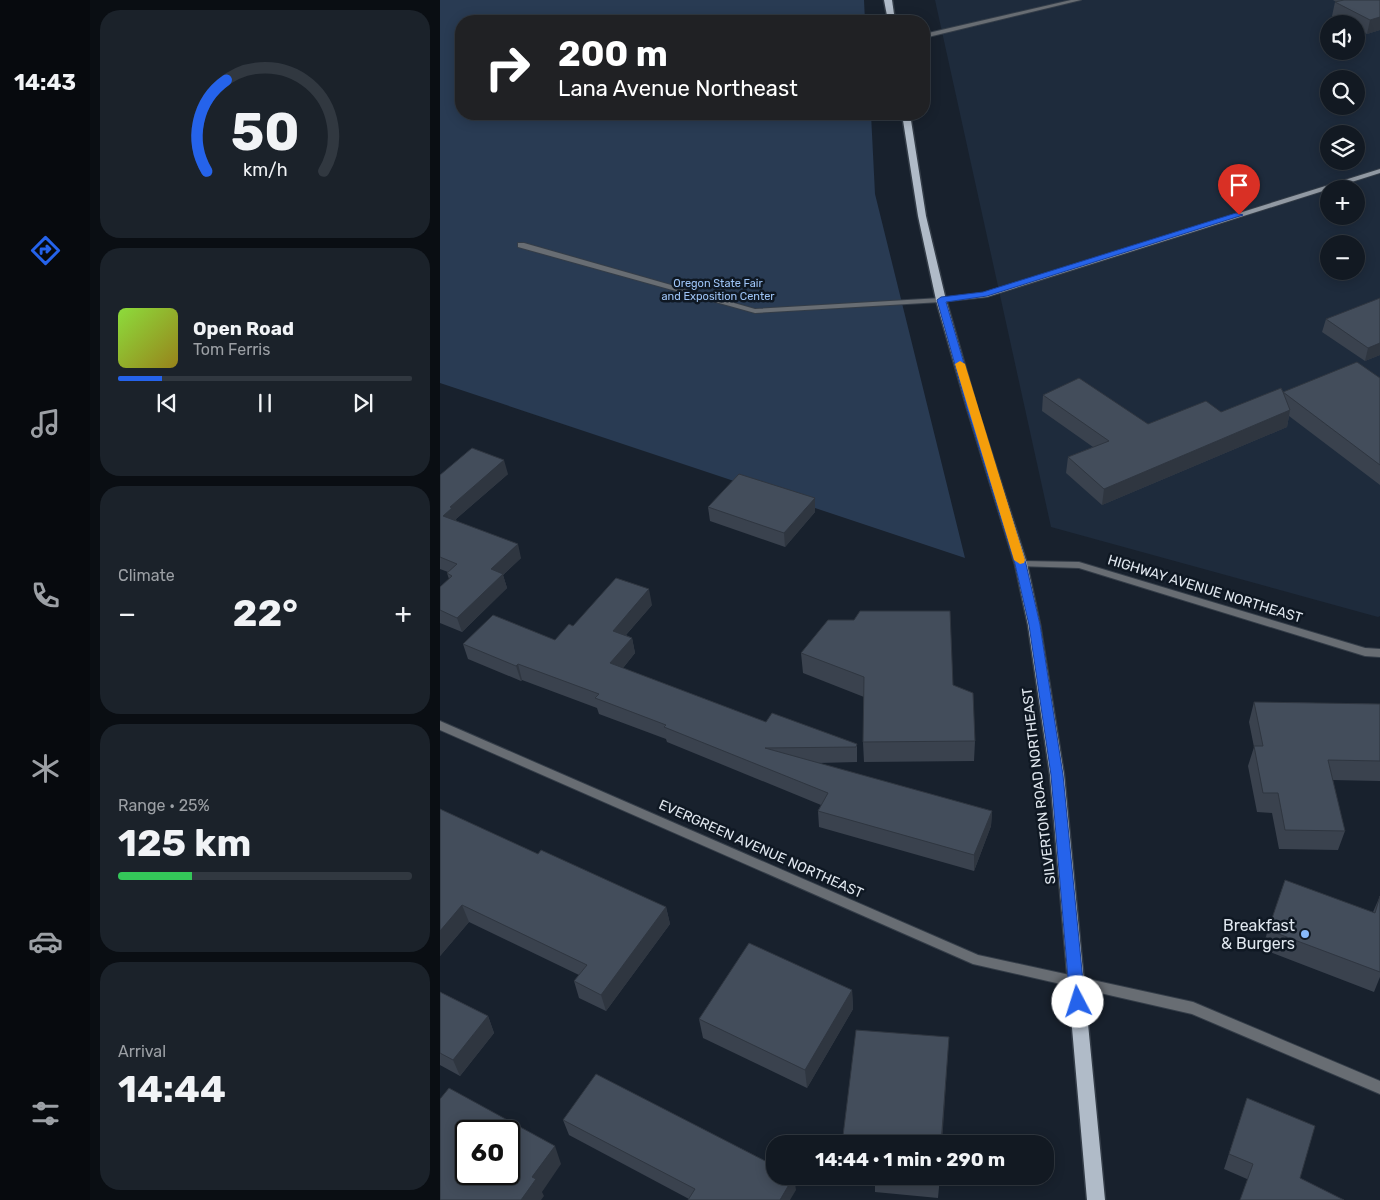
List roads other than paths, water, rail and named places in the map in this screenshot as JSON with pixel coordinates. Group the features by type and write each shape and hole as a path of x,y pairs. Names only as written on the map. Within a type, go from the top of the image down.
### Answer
{"main road":[{"path":"888,0 891,15"},
{"name":"SILVERTON ROAD NORTHEAST","path":"907,120 922,216 941,300 1021,564 1034,625 1057,775 1096,1200"}],"street":[{"path":"930,35 1078,0"},
{"path":"521,245 756,311 941,300 984,295 1380,171"},
{"name":"HIGHWAY AVENUE NORTHEAST","path":"1021,564 1079,565 1356,649 1380,653"},
{"name":"EVERGREEN AVENUE NORTHEAST","path":"440,725 978,960 1193,1008 1380,1088"}],"place":[{"name":"Breakfast & Burgers","path":"1305,934"}],"park label":[{"name":"Oregon State Fair and Exposition Center","path":"718,289"}]}
